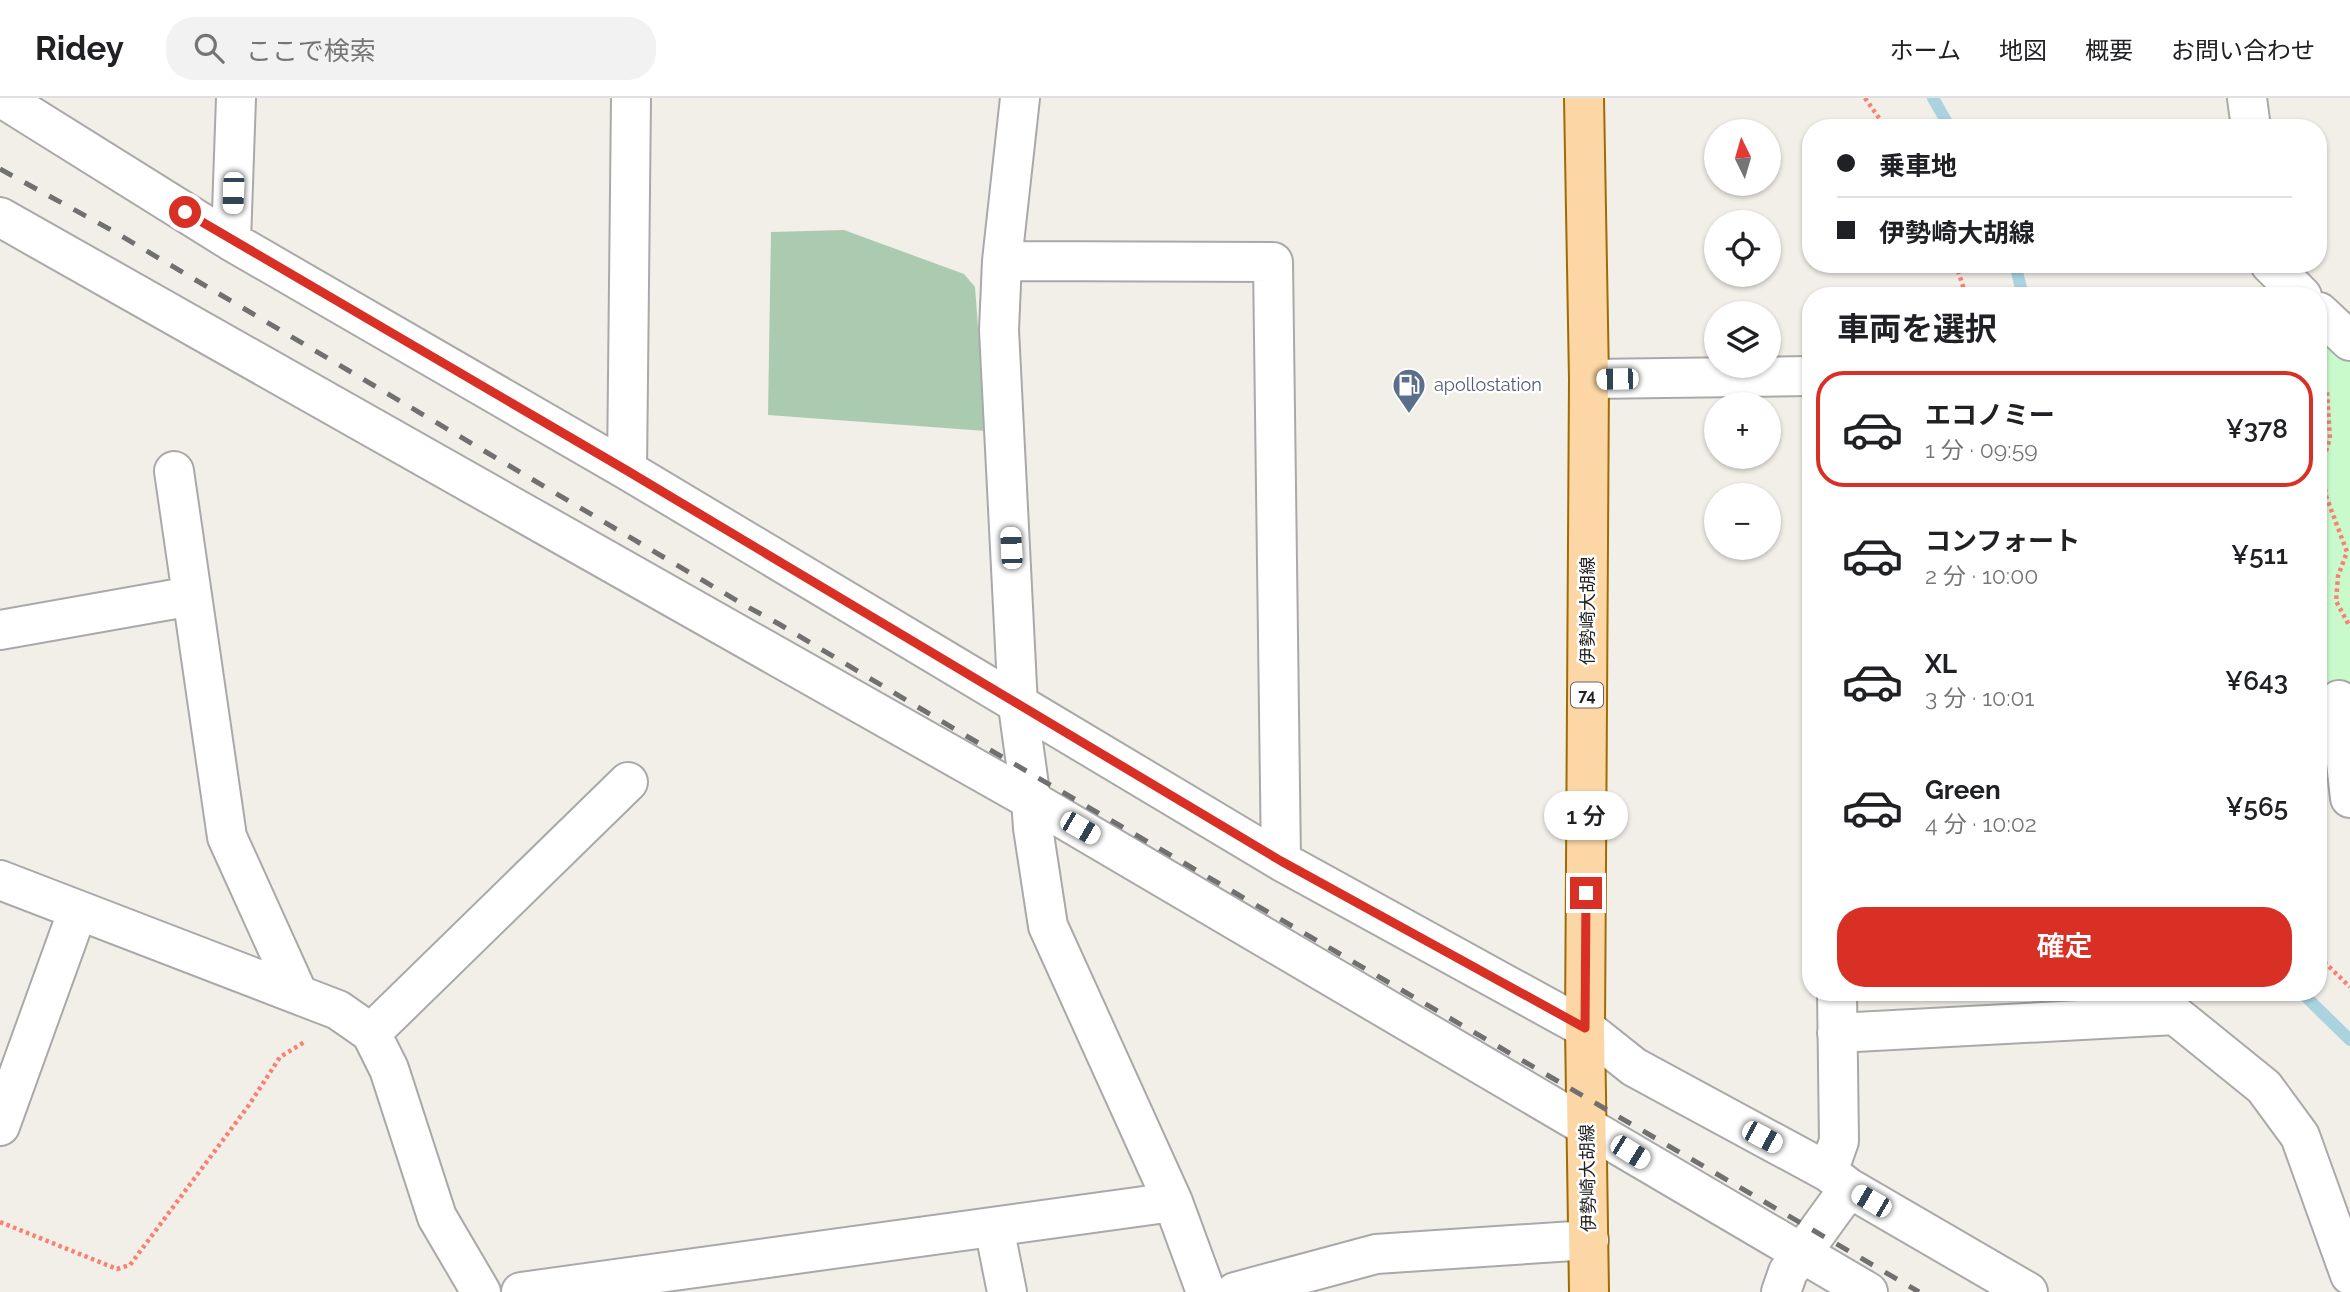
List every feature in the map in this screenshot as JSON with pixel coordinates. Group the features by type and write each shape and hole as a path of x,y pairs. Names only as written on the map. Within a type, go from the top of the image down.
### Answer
{"main road":[{"name":"伊勢崎大胡線","path":"1584,98 1589,379 1585,1028 1589,1292"}],"street":[{"path":"2,98 231,241 626,470 1281,861 1585,1028 1634,1067 1838,1180 2028,1292"},
{"path":"231,241 236,98"},
{"path":"626,470 631,98"},
{"path":"1020,98 1002,261 999,330 1018,706 1048,926 1173,1202 1206,1292"},
{"path":"2247,98 2250,119"},
{"path":"0,217 1031,800 1868,1292"},
{"path":"1002,261 1273,261 1281,861"},
{"path":"2279,273 2293,287"},
{"path":"2327,319 2350,341"},
{"path":"1589,379 1802,376"},
{"path":"174,471 227,837 298,994"},
{"path":"0,629 192,596"},
{"path":"2336,700 2350,798"},
{"path":"359,1024 628,782"},
{"path":"0,880 298,994 359,1024 389,1069 437,1217 481,1292"},
{"path":"2,1111 78,910"},
{"path":"1781,1292 1788,1272 1801,1253 1838,1180 1838,1001"},
{"path":"1837,1033 2175,1015 2264,1087 2300,1136 2350,1275"},
{"path":"521,1292 1173,1202"},
{"path":"994,1227 1007,1292"},
{"path":"1235,1292 1376,1254 1589,1240"}],"path":[{"path":"1865,98 1880,119"},
{"path":"2327,392 2330,438 2327,448"},
{"path":"2327,499 2347,552 2338,576 2336,601 2350,627"},
{"path":"2327,965 2350,987"},
{"path":"0,1222 117,1269 130,1265 249,1105 280,1057 359,1024"}],"green space":[{"path":"844,230 964,274 975,287 986,431 768,415 771,232"},
{"path":"2327,339 2350,361 2350,687 2327,686"}],"waterway":[{"path":"1933,98 1945,119"},
{"path":"2017,273 2021,287"},
{"path":"2310,1001 2350,1040"}],"railway":[{"path":"0,169 113,231 963,734 1919,1292"}],"place":[{"name":"apollostation","path":"1409,415"}],"route":[{"path":"185,212 626,470 1281,861 1585,1028 1586,893"}]}
